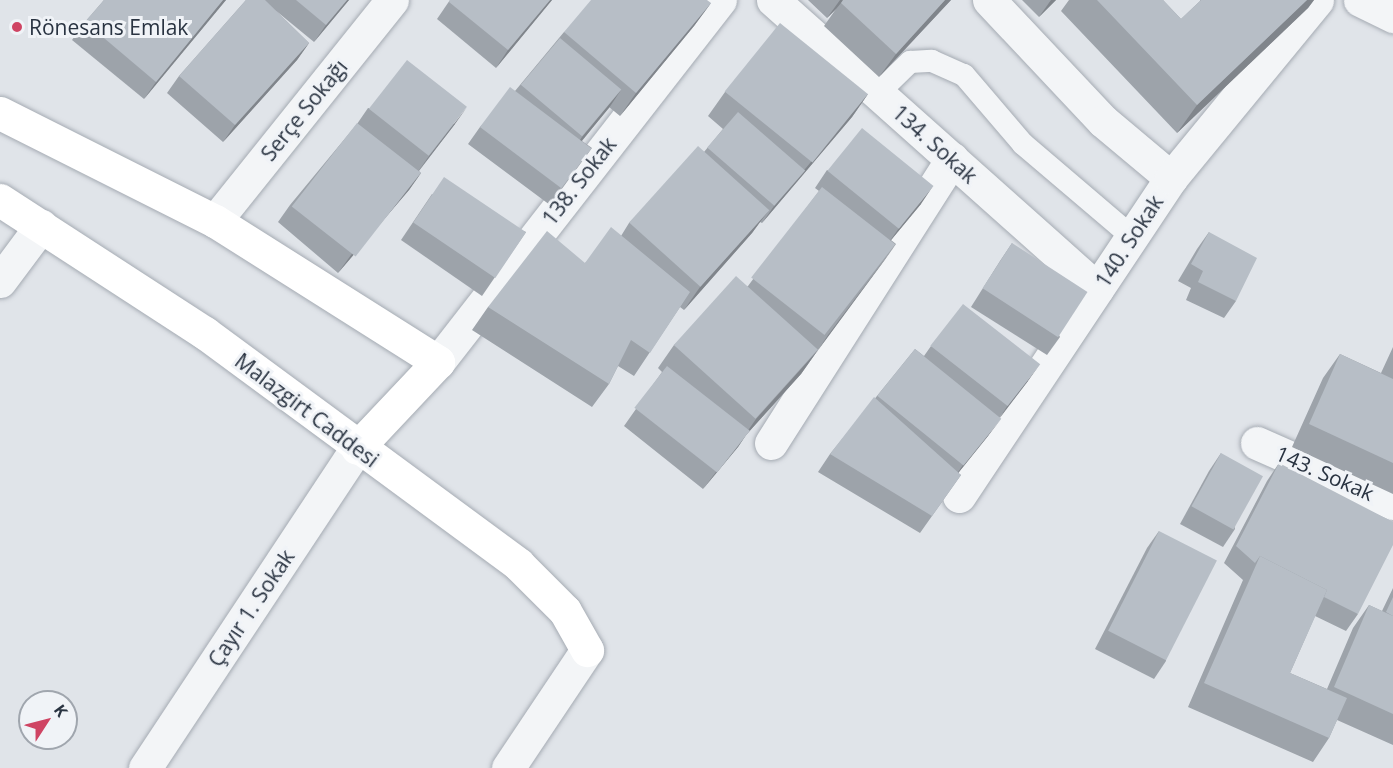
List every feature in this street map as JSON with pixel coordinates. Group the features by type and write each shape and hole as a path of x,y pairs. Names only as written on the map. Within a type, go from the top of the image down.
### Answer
{"main road":[{"path":"0,112 215,221 438,362 357,448"},
{"name":"Malazgirt Caddesi","path":"0,200 205,333 357,448 518,564 566,611 586,650"}],"street":[{"name":"Serçe Sokağı","path":"215,221 392,0"},
{"name":"138. Sokak","path":"438,362 720,0"},
{"name":"134. Sokak","path":"773,0 1097,289"},
{"path":"989,0 1103,121 1171,178"},
{"name":"140. Sokak","path":"959,496 1171,178 1317,0"},
{"path":"1360,0 1393,16"},
{"path":"771,443 952,159"},
{"path":"0,281 41,226"},
{"name":"143. Sokak","path":"1257,443 1393,503"},
{"name":"Çayır 1. Sokak","path":"145,768 357,448"},
{"path":"508,768 586,650"}],"lane":[{"path":"878,93 910,62 932,61 964,75 1023,144 1131,236"}],"building":[{"path":"104,0 223,0 156,82 85,22"},
{"path":"246,0 265,0 309,43 235,125 179,76"},
{"path":"296,0 347,0 326,25"},
{"path":"450,0 550,0 508,50 449,2"},
{"path":"591,0 707,0 711,3 636,93 564,32"},
{"path":"843,0 945,0 896,54 841,3"},
{"path":"1097,0 1163,0 1181,19 1201,0 1307,0 1197,105"},
{"path":"780,23 868,94 812,163 725,91"},
{"path":"560,38 621,89 582,136 521,85"},
{"path":"407,60 467,107 429,156 369,109"},
{"path":"510,87 591,148 561,188 480,127"},
{"path":"738,112 805,170 774,206 707,147"},
{"path":"357,123 421,173 356,256 292,207"},
{"path":"862,128 933,186 899,229 827,171"},
{"path":"698,146 769,210 700,287 629,223"},
{"path":"444,177 526,232 495,278 413,223"},
{"path":"822,187 895,244 824,335 751,278"},
{"path":"611,227 690,292 650,353 631,340 609,384 488,307 547,231 585,263"},
{"path":"1209,232 1257,258 1236,301 1198,282 1203,271 1191,264"},
{"path":"1012,243 1087,292 1058,337 983,288"},
{"path":"736,276 818,350 756,419 674,345"},
{"path":"963,304 1040,364 1008,406 930,346"},
{"path":"915,349 1001,419 964,465 877,396"},
{"path":"1340,354 1393,379 1393,463 1309,424"},
{"path":"667,366 750,431 717,472 634,408"},
{"path":"874,397 961,475 932,516 830,454"},
{"path":"1221,453 1263,476 1233,530 1191,506"},
{"path":"1279,463 1393,522 1393,545 1358,614 1324,597 1327,590 1260,556 1255,563 1236,546"},
{"path":"1159,531 1217,561 1166,660 1108,631"},
{"path":"1260,556 1327,590 1290,673 1347,698 1329,738 1204,683"},
{"path":"1393,597 1393,616 1386,612"},
{"path":"1369,605 1393,616 1393,714 1334,687"}],"place":[{"name":"Rönesans Emlak","path":"17,27"}]}
